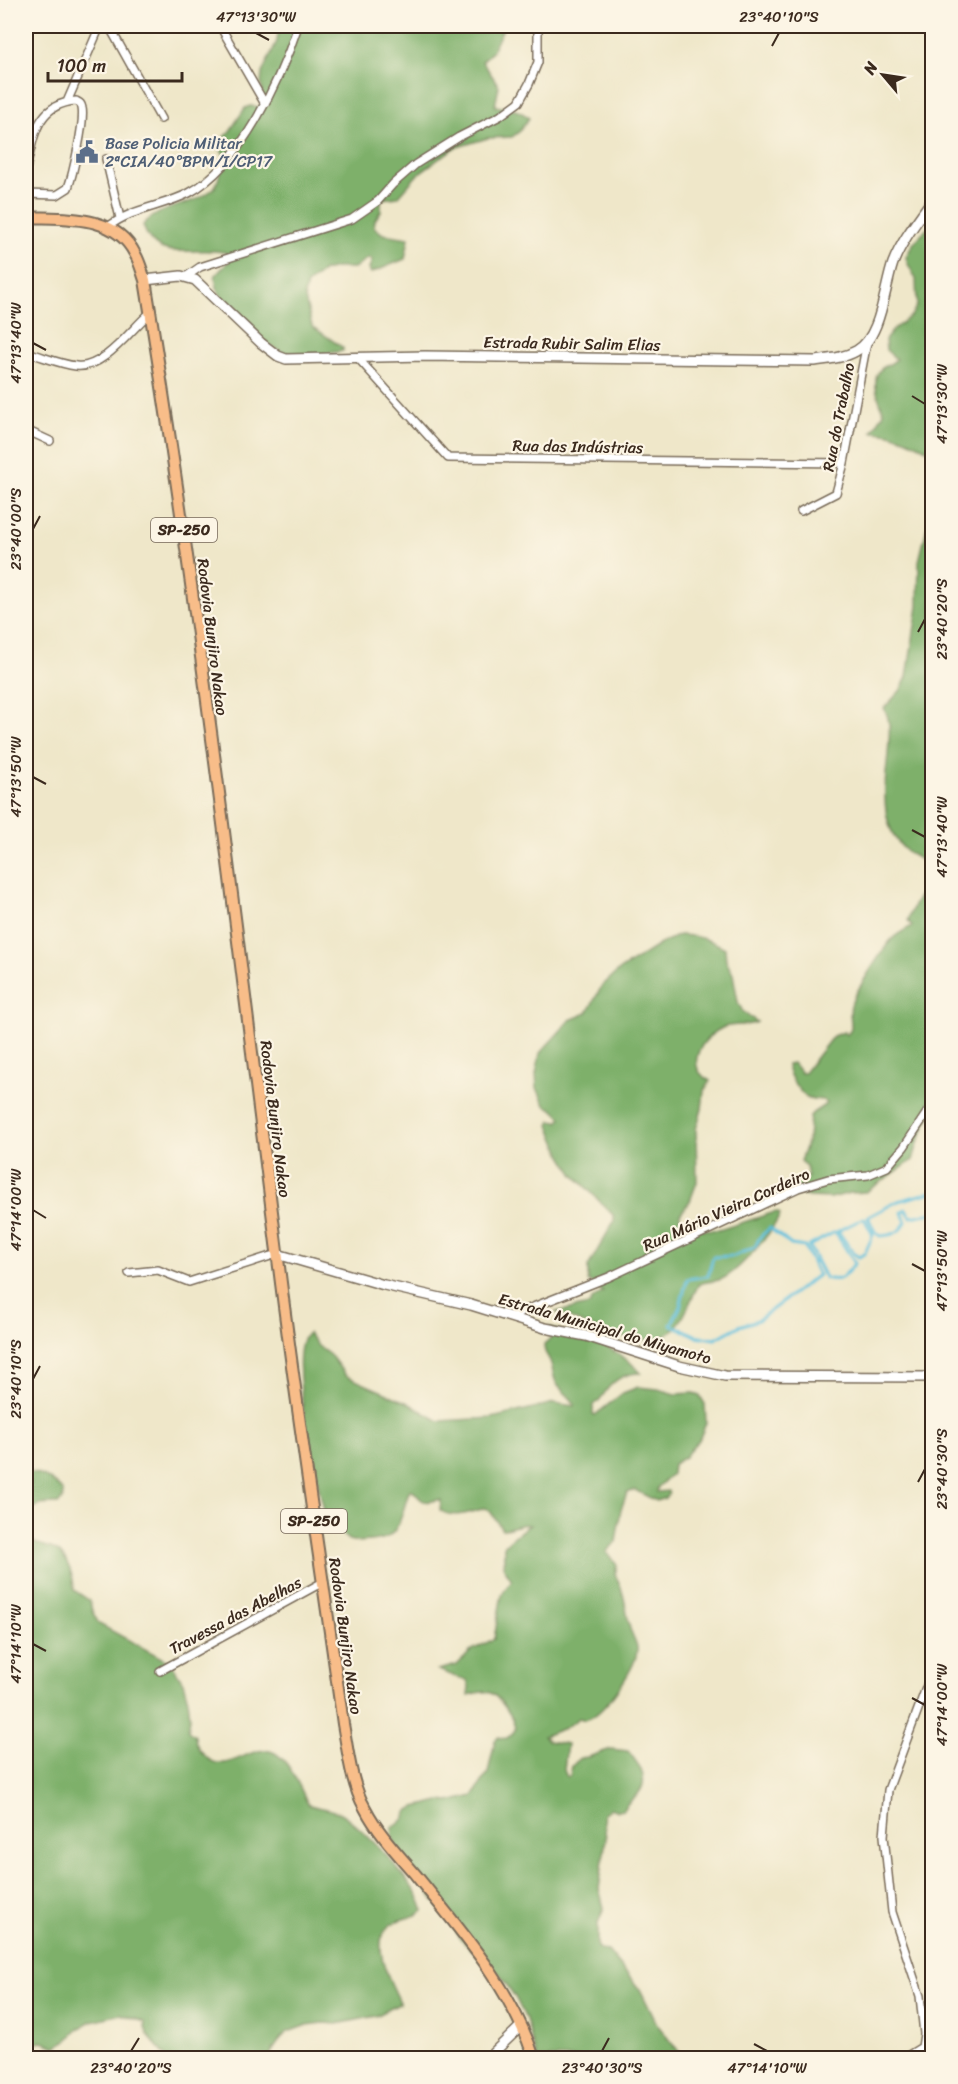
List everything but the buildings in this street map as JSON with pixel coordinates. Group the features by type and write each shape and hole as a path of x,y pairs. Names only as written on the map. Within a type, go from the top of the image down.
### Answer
{"main road":[{"name":"Rodovia Bunjiro Nakao","path":"26,217 94,221 108,227 127,242 135,253 145,280 190,570 238,930 277,1254 343,1724 352,1767 364,1807 378,1829 473,1946 512,2006 534,2058"}],"street":[{"path":"68,102 100,26"},
{"path":"109,26 160,119"},
{"path":"220,26 265,104"},
{"path":"108,227 120,218 178,198 204,184 218,171 265,104 282,69 298,26"},
{"path":"145,280 187,276 200,267 352,219 378,201 393,184 417,164 459,137 500,116 519,102 538,62 538,26"},
{"path":"26,169 42,117 51,109 68,102 80,103 82,114 68,188 57,195 26,194"},
{"path":"106,159 120,218"},
{"path":"867,342 873,330 895,260 906,238 933,200"},
{"name":"Estrada Rubir Salim Elias","path":"187,276 195,280 261,343 286,359 425,356 815,361 848,355 867,342"},
{"path":"26,352 78,367 88,365 110,352 150,313"},
{"name":"Rua do Trabalho","path":"801,512 836,493 844,464 867,342"},
{"name":"Rua das Indústrias","path":"357,357 448,458 844,464"},
{"path":"26,430 50,441"},
{"name":"Rua Mário Vieira Cordeiro","path":"508,1317 609,1276 798,1188 828,1179 868,1175 887,1167 933,1106"},
{"path":"129,1273 158,1270 189,1282 277,1254"},
{"name":"Estrada Municipal do Miyamoto","path":"277,1254 347,1275 450,1299 545,1328 586,1336 700,1372 725,1376 933,1377"},
{"name":"Travessa das Abelhas","path":"160,1671 323,1582"},
{"path":"904,2058 922,2048 924,2034 920,1996 892,1912 888,1890 885,1818 888,1791 933,1672"},
{"path":"488,2058 521,2026"}],"green space":[{"path":"279,26 504,26 492,52 482,61 499,86 495,106 509,108 529,118 520,131 512,137 488,138 454,148 418,174 398,197 381,199 381,211 375,220 374,227 383,234 409,238 405,259 371,273 369,269 372,260 368,258 354,268 324,271 307,284 304,295 312,326 343,348 343,351 295,355 285,353 262,340 230,310 218,290 215,276 229,261 227,253 167,250 157,246 149,238 143,225 159,213 197,199 214,188 226,157 219,147 220,141 230,131 245,108 260,107 264,103 262,73 277,41"},
{"path":"932,223 932,452 911,441 872,432 884,413 877,392 877,375 882,368 896,359 886,350 885,340 895,328 911,316 917,305 916,279 906,257 913,244"},
{"path":"932,507 932,1111 913,1160 866,1192 831,1198 780,1192 798,1178 808,1177 806,1166 800,1161 808,1139 810,1116 826,1103 823,1100 808,1098 801,1092 787,1064 793,1063 801,1073 804,1073 833,1036 844,1032 846,1035 849,1032 851,1029 850,1007 855,996 892,939 912,926 908,920 910,913 929,877 927,862 911,854 900,844 887,818 885,787 889,731 887,713 884,708 900,691 907,677 918,606 919,561"},
{"path":"679,935 703,939 725,948 726,961 733,974 738,1002 743,1012 757,1022 733,1025 716,1031 703,1044 699,1052 697,1068 710,1081 704,1091 696,1129 697,1182 690,1201 680,1214 679,1233 701,1229 719,1230 772,1213 780,1214 763,1240 729,1275 722,1279 699,1284 684,1316 671,1332 659,1338 630,1339 613,1335 556,1312 589,1305 603,1292 588,1281 588,1267 614,1221 614,1216 574,1175 562,1156 549,1125 551,1121 558,1122 562,1118 545,1105 537,1088 536,1074 540,1053 570,1020 587,1013 602,986 618,971"},
{"path":"550,1327 579,1339 606,1346 629,1361 641,1373 624,1377 612,1384 593,1406 595,1415 623,1393 638,1387 675,1394 694,1393 700,1396 705,1404 706,1423 699,1440 685,1457 673,1464 672,1474 658,1487 657,1492 668,1491 669,1494 656,1501 635,1490 627,1493 621,1509 616,1542 606,1552 617,1565 615,1575 623,1594 630,1629 637,1647 628,1675 606,1705 592,1717 579,1718 565,1728 543,1736 548,1741 567,1744 564,1770 567,1777 570,1776 572,1766 580,1758 611,1749 628,1751 641,1769 643,1786 638,1794 623,1810 610,1808 603,1815 606,1838 599,1889 604,1908 598,1923 598,1947 600,1950 608,1951 641,1991 657,2024 683,2058 537,2058 526,2019 515,1997 500,1975 463,1942 395,1845 392,1836 393,1827 415,1807 473,1796 488,1773 495,1740 499,1737 508,1737 515,1730 510,1714 492,1694 483,1692 468,1695 467,1681 438,1670 457,1665 472,1650 494,1639 502,1594 512,1580 504,1568 504,1546 530,1525 523,1524 502,1529 490,1511 485,1508 457,1515 445,1513 440,1510 441,1500 424,1501 411,1490 399,1522 389,1536 368,1541 350,1541 325,1514 310,1449 301,1390 300,1364 302,1344 308,1333 318,1346 331,1356 346,1376 406,1402 439,1421 492,1418 554,1403 574,1406 572,1400 557,1384 545,1351 544,1344 553,1336"},
{"path":"26,1472 51,1480 63,1491 63,1499 58,1504 43,1504 36,1507 26,1517"},
{"path":"26,1539 53,1549 62,1556 71,1573 74,1590 90,1601 99,1624 171,1663 183,1682 188,1700 190,1717 188,1731 195,1736 202,1753 211,1761 220,1763 229,1762 257,1751 266,1750 275,1753 290,1769 308,1804 336,1811 349,1819 375,1843 402,1874 420,1901 423,1911 397,1921 383,1933 381,1952 399,2004 376,2016 337,2024 307,2025 288,2032 281,2038 268,2058 167,2058 149,2037 145,2022 121,2014 92,2021 56,2047 43,2042 26,2044"}],"waterway":[{"path":"932,1192 898,1201 868,1217 875,1232 880,1236 893,1234 901,1229 906,1222 902,1212 906,1209 911,1217 932,1213"},
{"path":"864,1218 873,1235 865,1253 859,1257 854,1254 838,1231 864,1218"},
{"path":"770,1228 791,1245 805,1247 818,1275 758,1320 739,1326 715,1339 697,1336 671,1325 680,1307 687,1279 708,1276 713,1257 734,1256 755,1247 760,1237 770,1228"},
{"path":"835,1232 855,1263 840,1279 825,1278 809,1246 835,1232"}],"place":[{"name":"Base Policia Militar 2ªCIA/40°BPM/I/CP17","path":"87,152"}]}
